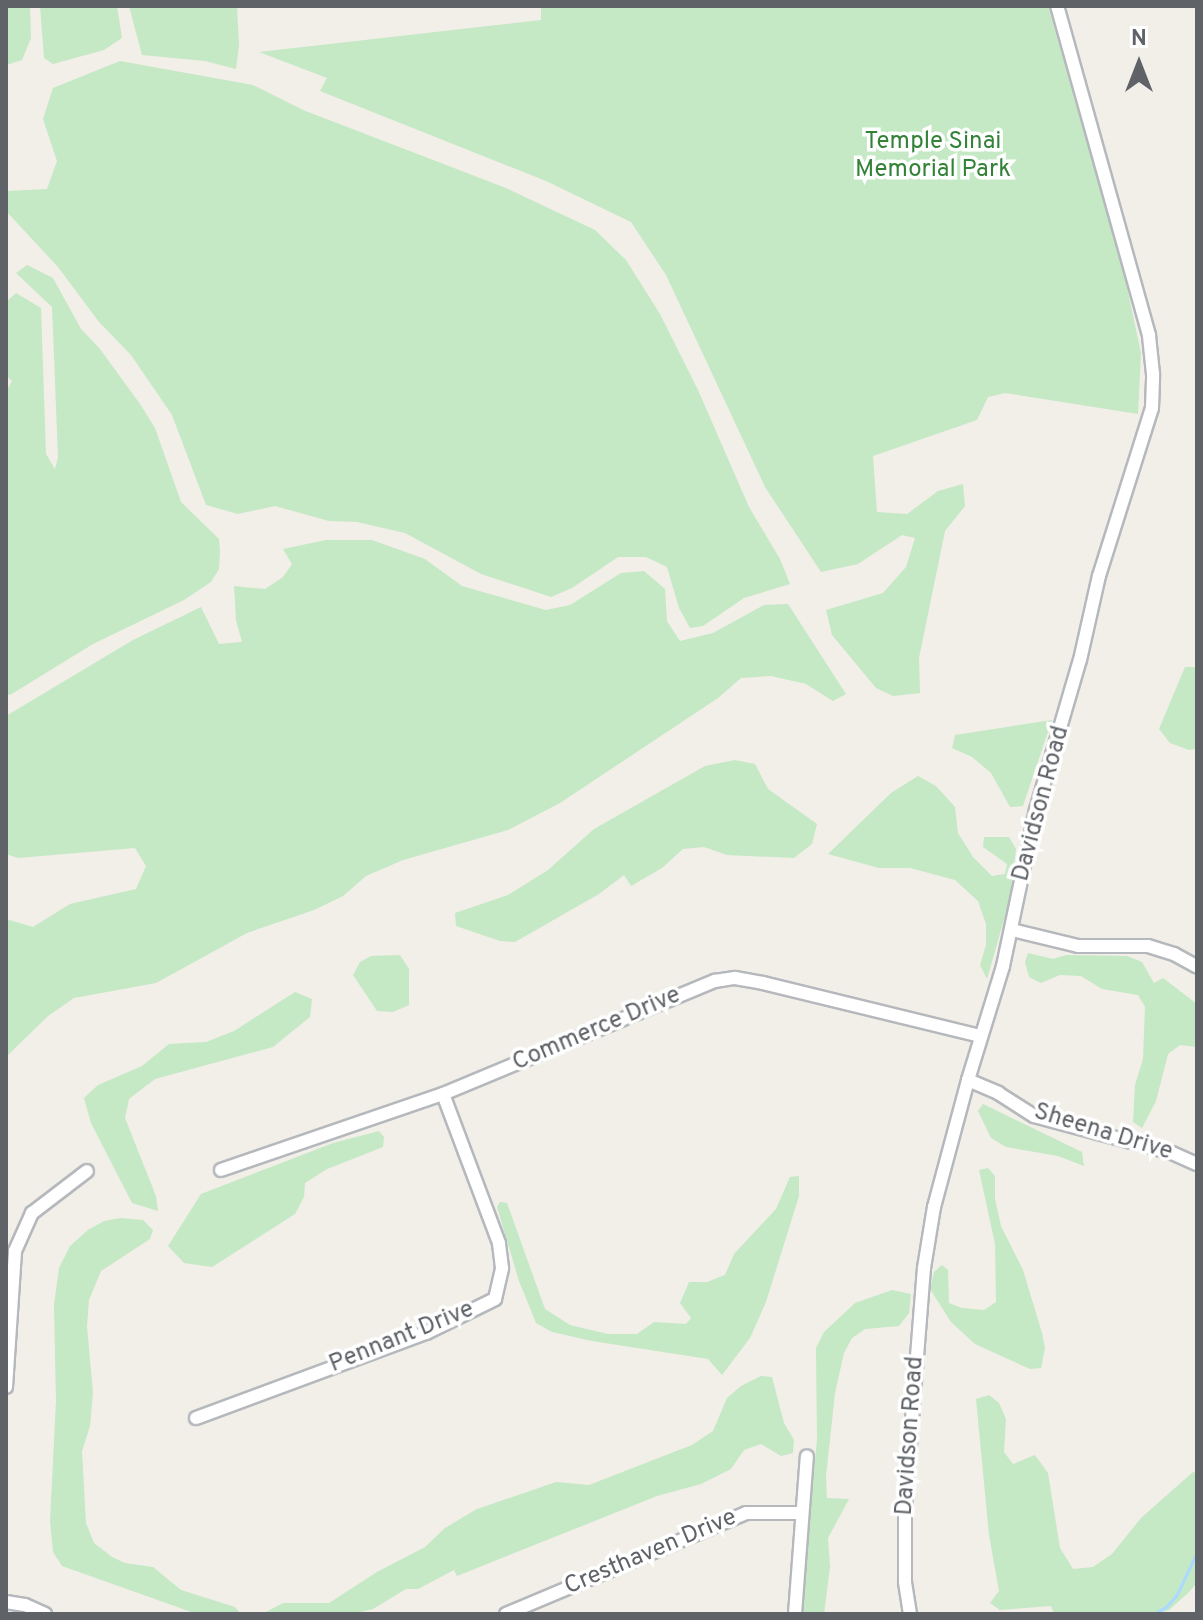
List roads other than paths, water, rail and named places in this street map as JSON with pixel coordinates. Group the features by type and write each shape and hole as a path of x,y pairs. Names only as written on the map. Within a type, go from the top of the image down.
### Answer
{"street":[{"name":"Davidson Road","path":"910,1614 903,1541 924,1268 934,1207 1012,930 1036,810 1077,674 1121,498 1152,408 1153,374 1143,311 1057,6"},
{"path":"1012,930 1078,946 1148,946 1174,954 1197,967"},
{"name":"Commerce Drive","path":"221,1170 443,1094 685,993 735,978 981,1036"},
{"name":"Sheena Drive","path":"968,1080 998,1093 1034,1116 1172,1153 1197,1164"},
{"name":"Pennant Drive","path":"196,1418 426,1333 495,1299 502,1268 499,1243 443,1094"},
{"path":"6,1387 15,1251 32,1213 87,1171"},
{"path":"795,1614 807,1456"},
{"name":"Cresthaven Drive","path":"506,1614 746,1513 801,1513"},
{"path":"6,1602 45,1614"}],"waterway":[{"path":"1137,1614 1155,1613 1166,1607 1176,1596 1197,1552"}],"park label":[{"name":"Temple Sinai Memorial Park","path":"933,157"}]}
